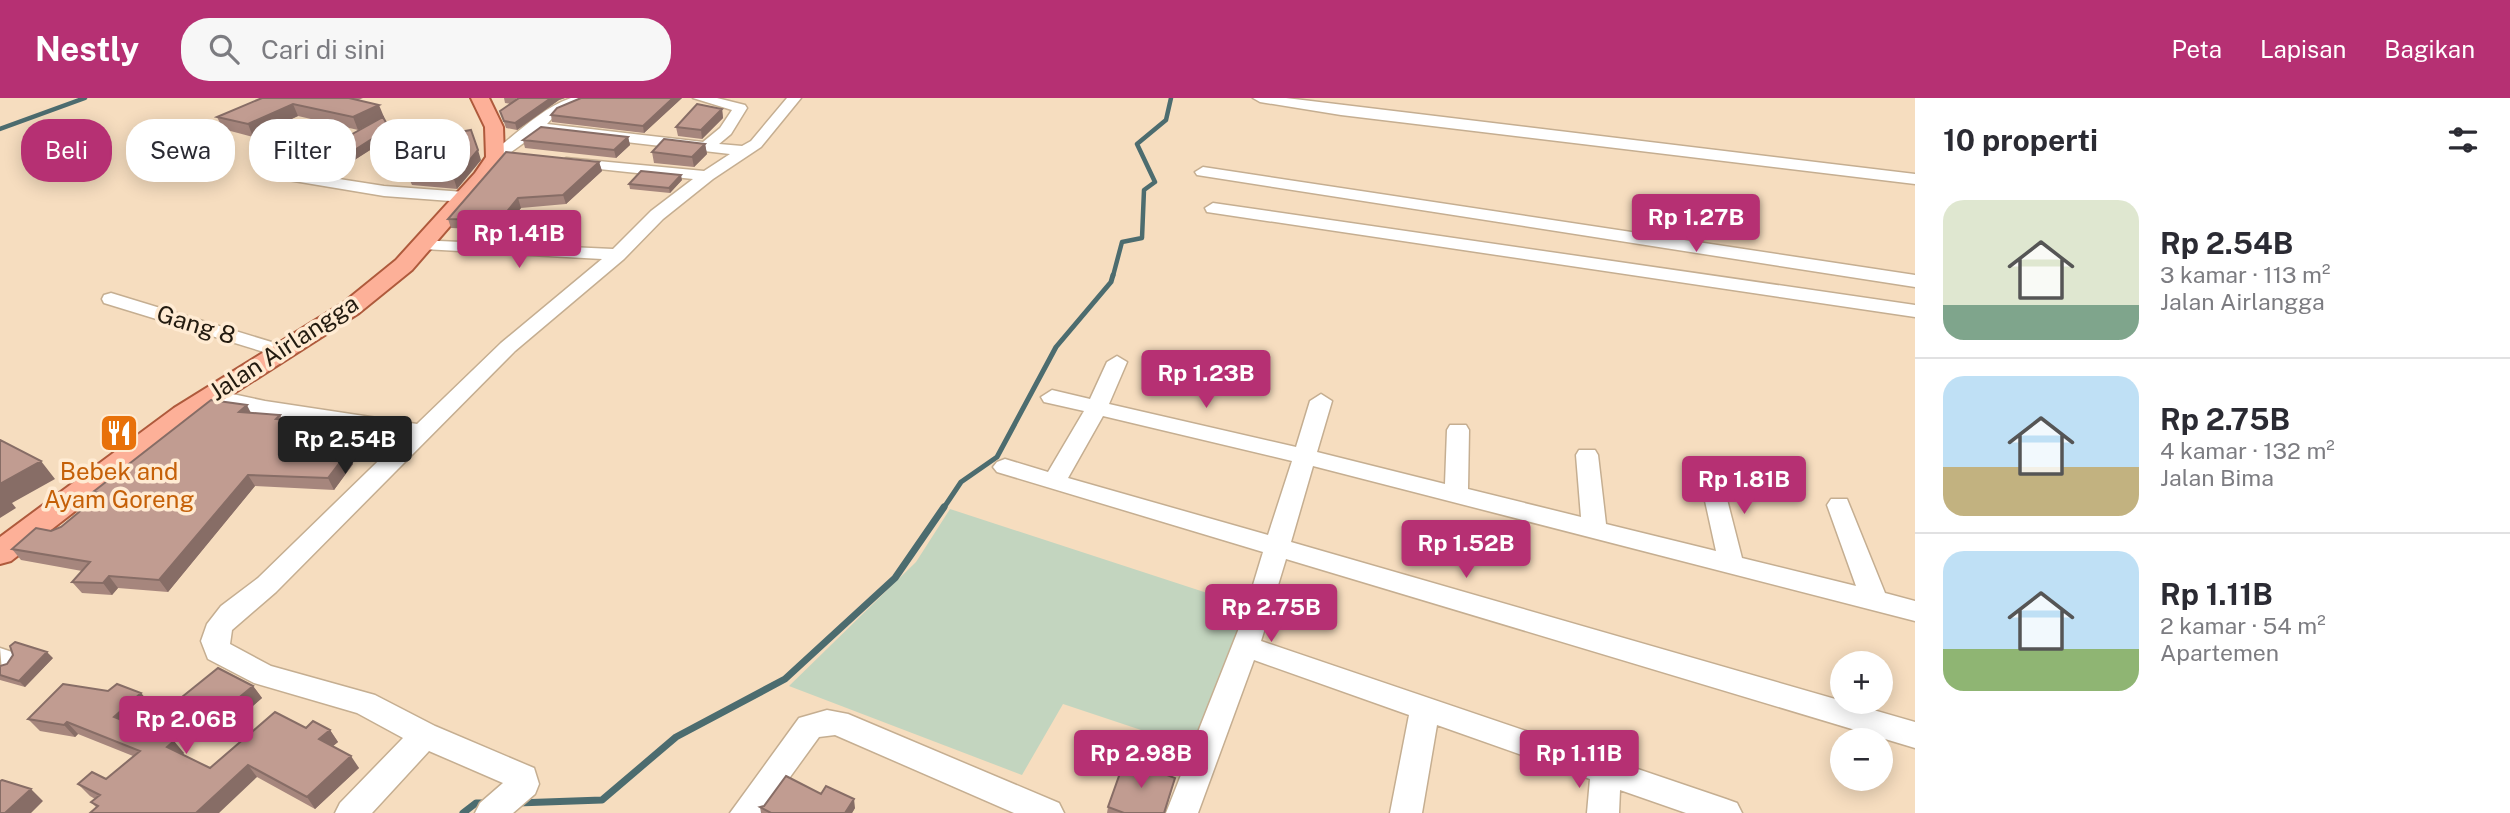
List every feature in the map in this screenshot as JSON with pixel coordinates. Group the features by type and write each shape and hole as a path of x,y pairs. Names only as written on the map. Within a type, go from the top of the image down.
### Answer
{"main road":[{"path":"480,98 494,127 498,155"},
{"name":"Jalan Airlangga","path":"0,553 209,396 351,307 404,265 498,155"}],"street":[{"path":"498,155 536,127 552,110 584,98"},
{"path":"700,98 740,108 726,131 708,145"},
{"path":"495,810 524,784 523,778 510,770 425,735 365,703 264,675 225,656 214,644 215,634 225,620 267,584 508,347 618,255 657,215 766,135 794,98"},
{"path":"1260,98 1354,112 1915,179"},
{"path":"536,127 743,151"},
{"path":"498,155 529,156"},
{"path":"556,159 707,176"},
{"path":"1203,172 1905,280 1912,311 1213,208"},
{"path":"326,182 384,191 464,197"},
{"path":"1373,198 1373,232"},
{"path":"1598,233 1606,266"},
{"path":"424,244 618,255"},
{"path":"1672,244 1683,277"},
{"name":"Gang 8","path":"111,299 281,351"},
{"path":"1054,482 1097,407 1117,362"},
{"path":"209,396 265,408 424,432"},
{"path":"1052,397 1304,456 1915,611"},
{"path":"1182,813 1245,646 1321,401"},
{"path":"1456,495 1458,430"},
{"path":"1587,455 1594,530"},
{"path":"1005,467 1915,735"},
{"path":"1712,478 1731,564"},
{"path":"1839,505 1875,601"},
{"path":"1245,646 1726,813"},
{"path":"1406,813 1425,709"},
{"path":"746,813 809,727 827,722 838,723 1048,813"},
{"path":"351,813 425,735"},
{"path":"1603,813 1606,772"}],"green space":[{"path":"950,509 1250,607 1192,747 1063,704 1022,775 789,686 916,562"}],"building":[{"path":"262,98 349,98 379,105 353,117 293,104 259,119 249,119 248,124 217,117"},
{"path":"519,98 551,98 515,123 504,121 500,111"},
{"path":"581,98 673,98 643,126 551,115 557,108"},
{"path":"697,104 722,109 701,130 676,127"},
{"path":"370,124 370,140 356,149 356,132"},
{"path":"541,127 628,137 614,150 523,140"},
{"path":"470,130 478,150 470,160"},
{"path":"664,139 705,144 692,157 652,152"},
{"path":"506,152 599,162 563,195 518,198 500,220 448,219"},
{"path":"641,171 681,175 669,188 629,184"},
{"path":"211,400 247,405 239,412 280,415 276,419 333,424 309,451 347,453 328,478 248,475 159,580 109,576 103,583 72,582 90,562 12,549 36,528 51,531 61,527 102,493 93,492"},
{"path":"0,440 41,461 0,484"},
{"path":"15,642 47,652 19,681 0,675 0,666 7,664 13,655 10,646"},
{"path":"218,668 253,686 207,724 172,705"},
{"path":"63,684 108,691 117,684 141,693 114,717 174,741 167,747 210,768 275,712 306,728 313,721 330,730 319,739 351,756 307,797 248,765 196,813 90,813 98,806 91,802 100,795 78,784 92,772 106,779 140,751 67,722 64,725 28,719"},
{"path":"1125,759 1175,778 1164,813 1124,813 1108,807"},
{"path":"786,776 821,794 826,786 854,799 845,813 771,813 760,807 764,806"},
{"path":"2,780 31,789 5,813 0,813"}],"waterway":[{"path":"0,129 85,98"},
{"path":"1113,276 1122,242 1142,238 1144,190 1155,182 1137,144 1166,120 1171,98"},
{"path":"943,509 961,482 997,457 1056,347 1111,282 1113,275"},
{"path":"517,803 602,800 676,737 785,679 895,578 944,507"},
{"path":"463,813 476,803 489,803"}],"place":[{"name":"Bebek and Ayam Goreng","path":"119,433"}]}
